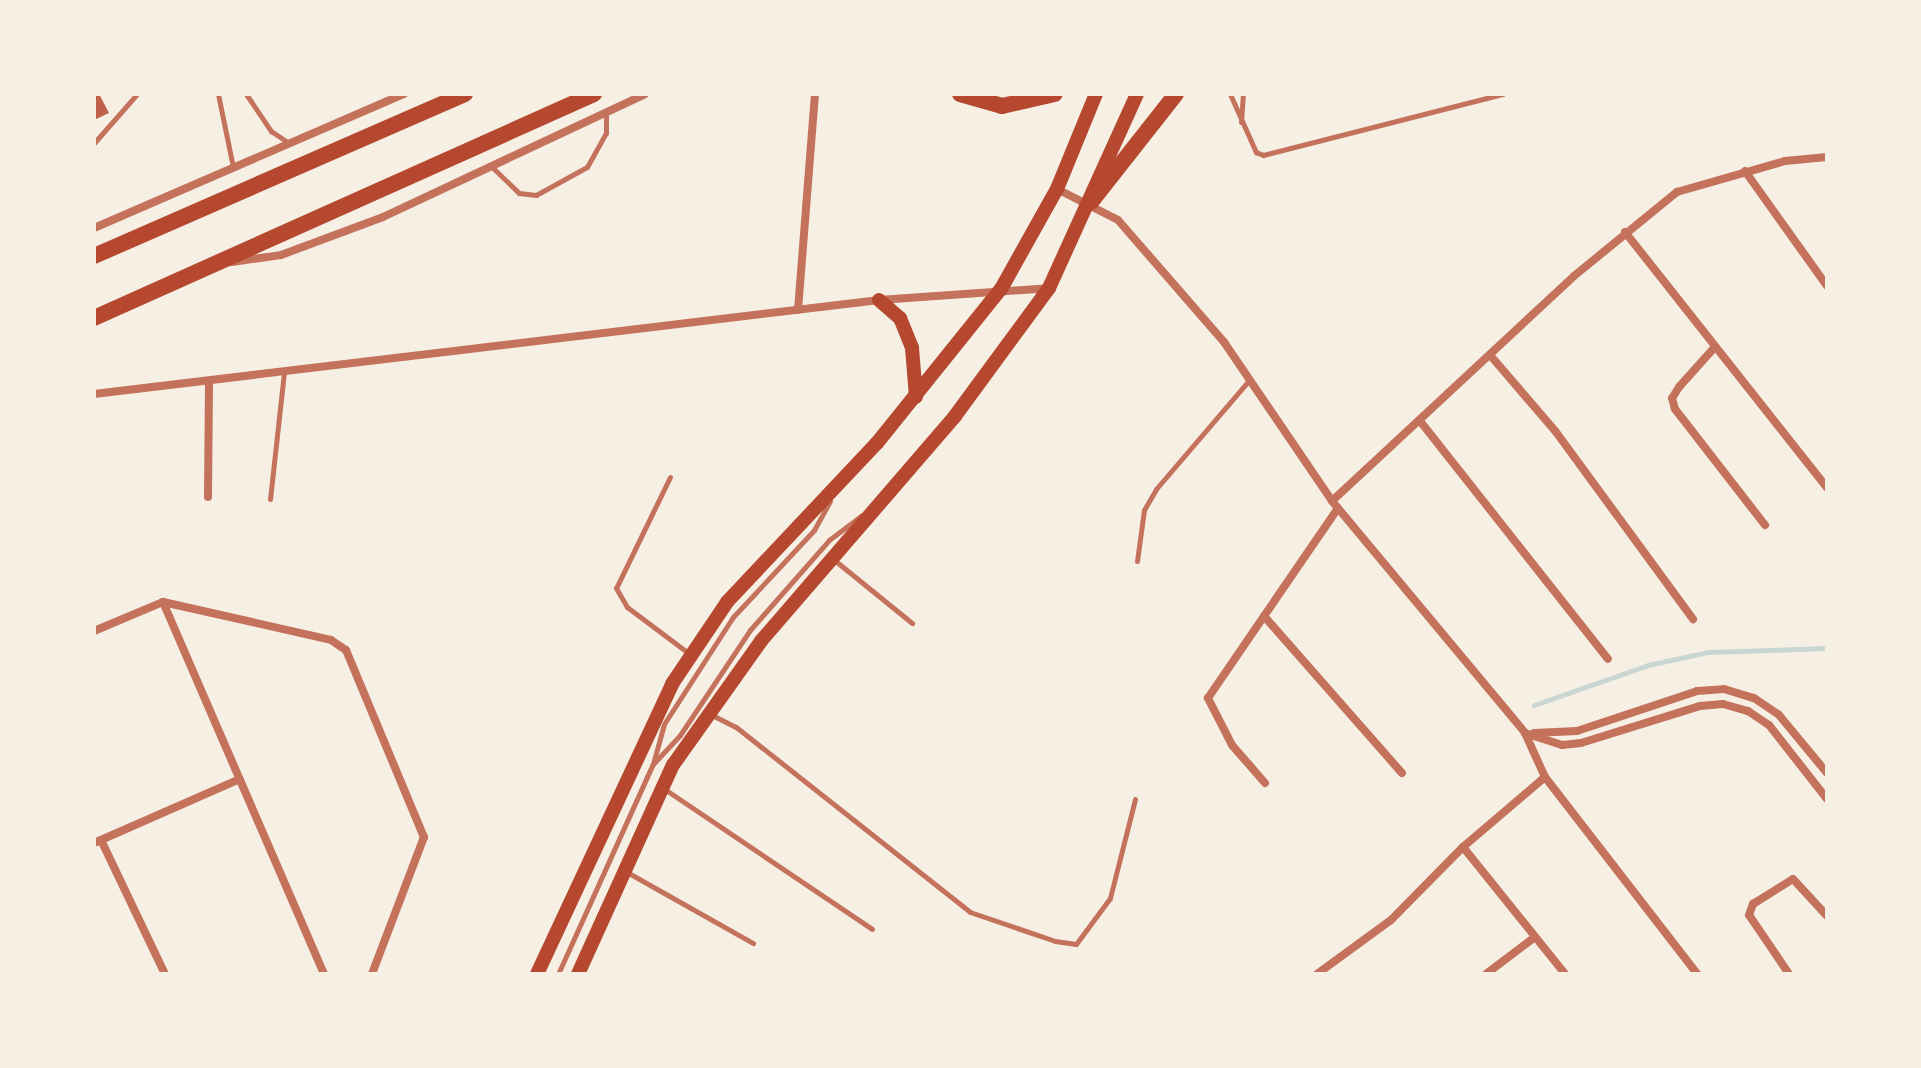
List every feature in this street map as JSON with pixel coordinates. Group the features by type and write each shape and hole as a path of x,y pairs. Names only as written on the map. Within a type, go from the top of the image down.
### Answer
{"main road":[{"path":"94,256 465,94"},
{"path":"94,318 594,94"},
{"path":"960,94 1002,106 1055,94"},
{"path":"537,974 643,738 692,655 727,602 916,397 1001,289 1057,189 1096,94"},
{"path":"578,974 662,787 708,712 832,559 955,416 1049,288 1091,202 1137,94"},
{"path":"1091,202 1176,94"},
{"path":"879,300 900,318 912,348 916,397"}],"street":[{"path":"94,228 404,94"},
{"path":"215,264 281,255 383,217 645,94"},
{"path":"798,310 815,95"},
{"path":"1265,783 1232,745 1208,698 1335,504 1490,355 1625,232 1677,192 1745,171 1827,157"},
{"path":"1745,171 1827,286"},
{"path":"1057,189 1091,202 1118,220 1224,342 1335,504 1525,733 1545,777 1697,974"},
{"path":"1625,232 1827,488"},
{"path":"94,394 879,300 1049,288"},
{"path":"1714,348 1679,387 1672,398 1675,409 1765,525"},
{"path":"1490,355 1556,432 1693,619"},
{"path":"208,497 209,381"},
{"path":"1420,421 1608,659"},
{"path":"163,602 324,974"},
{"path":"94,631 163,602 340,643 424,837 372,974"},
{"path":"1264,616 1402,773"},
{"path":"1525,733 1577,731 1697,691 1724,689 1754,698 1779,715 1827,773"},
{"path":"1525,733 1562,745 1700,706 1723,704 1748,711 1788,744 1827,799"},
{"path":"1317,974 1391,920 1463,847 1545,777"},
{"path":"165,974 98,841 240,779"},
{"path":"1463,847 1565,974"},
{"path":"1789,974 1749,915 1753,904 1793,879 1827,916"},
{"path":"1486,974 1535,937"}],"lane":[{"path":"94,143 137,94"},
{"path":"218,94 233,168"},
{"path":"246,94 271,131 290,143"},
{"path":"1230,94 1241,123 1263,155 1503,94"},
{"path":"1241,123 1243,94"},
{"path":"491,166 519,193 536,195 587,167 606,133 606,112"},
{"path":"270,499 284,372"},
{"path":"1137,561 1144,510 1156,489 1249,379"},
{"path":"670,477 616,588 627,607 692,655"},
{"path":"558,974 653,764 664,724 733,617 814,530 845,477"},
{"path":"653,764 680,735 750,630 829,540 883,500"},
{"path":"832,559 912,623"},
{"path":"708,712 736,727 970,912 1055,941 1076,944 1086,936 1110,898 1135,799"},
{"path":"662,787 872,929"},
{"path":"624,871 753,943"}],"building":[{"path":"94,94 99,94 109,113 94,120"}],"waterway":[{"path":"1534,705 1648,665 1708,652 1827,648"}]}
